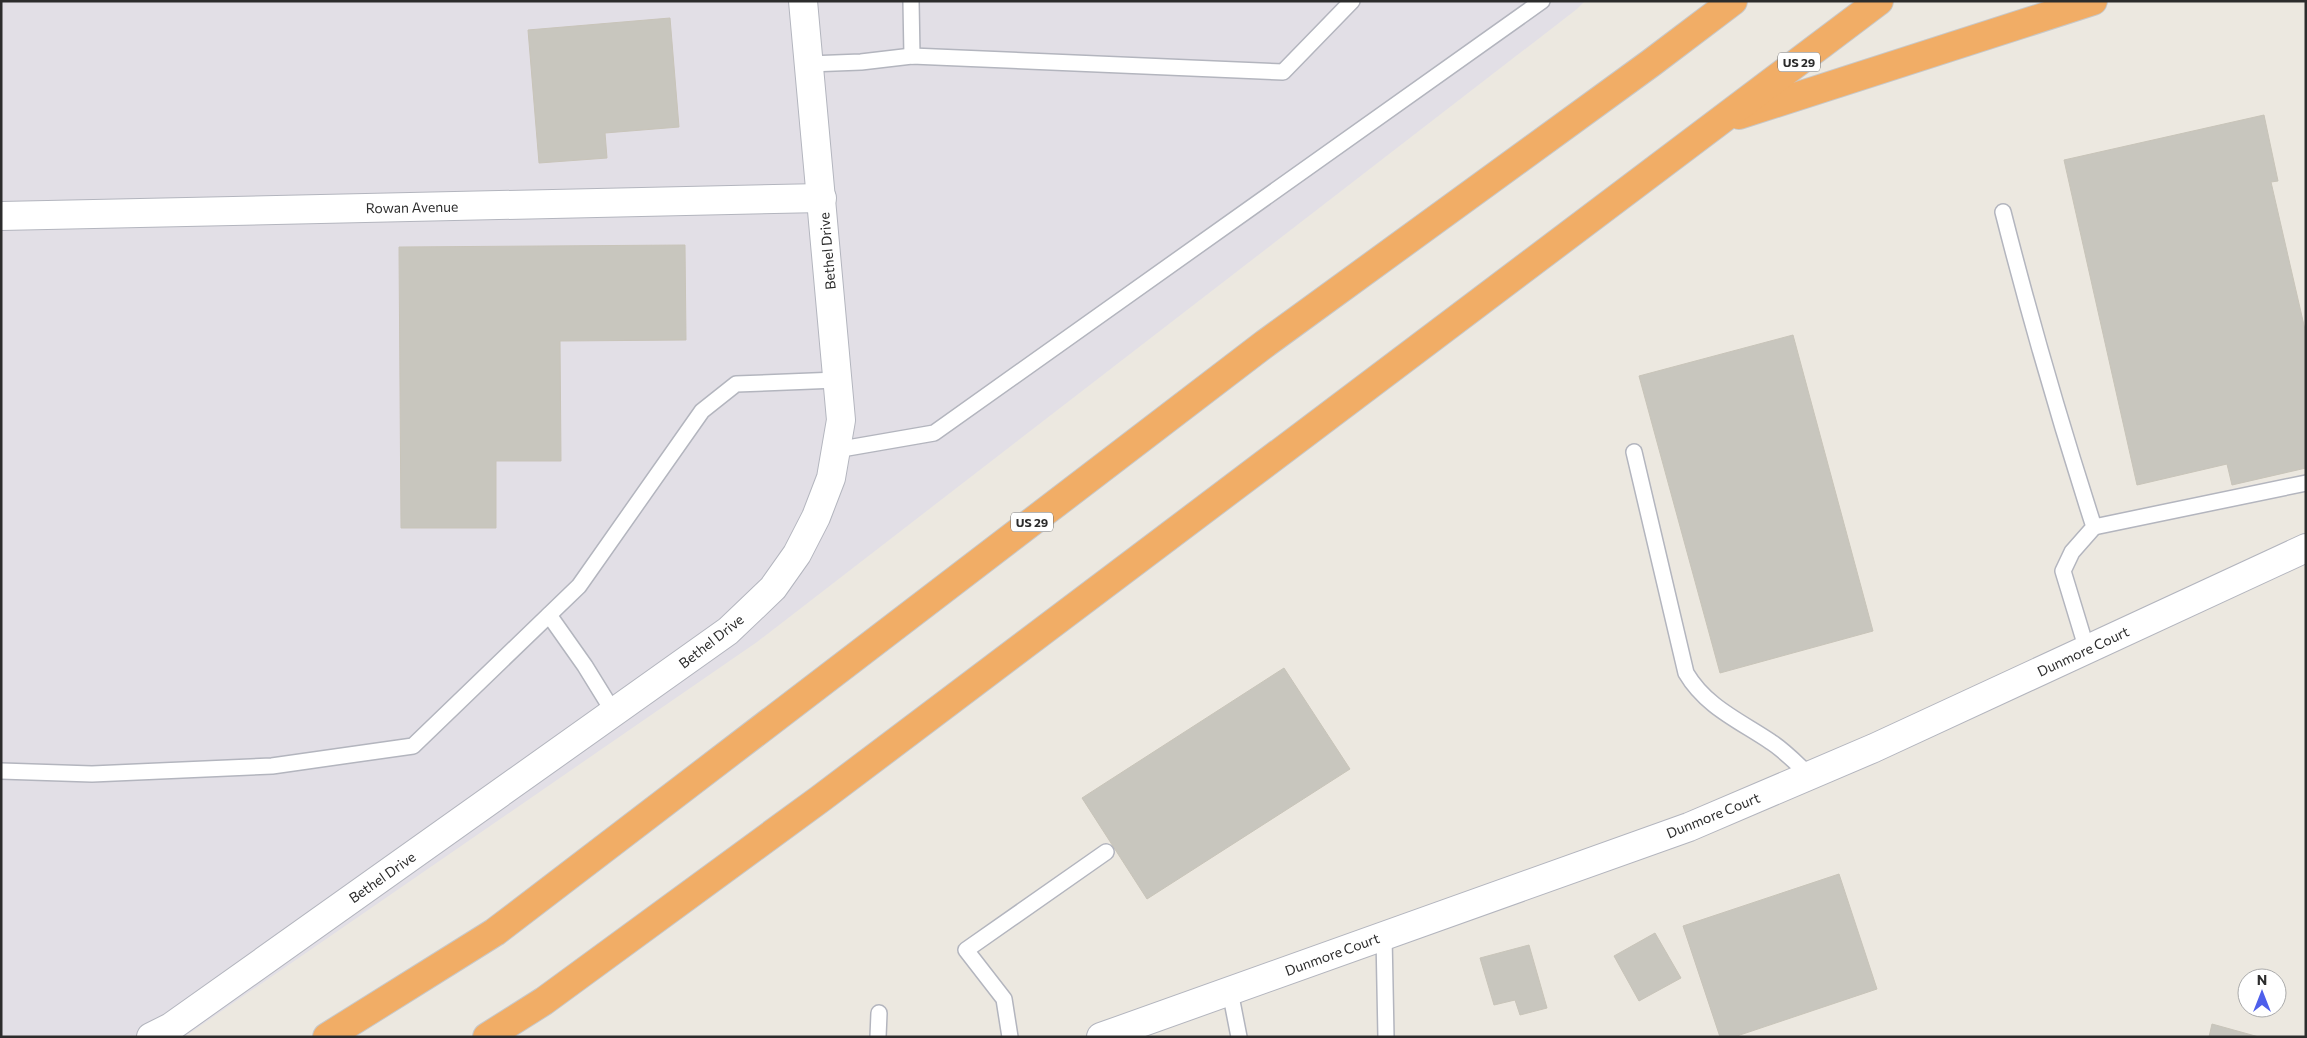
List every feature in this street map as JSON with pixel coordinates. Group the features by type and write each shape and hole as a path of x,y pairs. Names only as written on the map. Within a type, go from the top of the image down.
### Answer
{"highway":[{"path":"1652,63 1709,1"},
{"name":"US 29","path":"327,1037 494,932 1266,343 1652,63 1733,1"},
{"name":"US 29","path":"487,1037 544,1001 828,793 1879,1"},
{"path":"1719,122 2093,1"}],"street":[{"name":"Bethel Drive","path":"151,1037 171,1027 728,631 773,588 797,554 816,517 831,478 841,420 803,1"},
{"name":"Rowan Avenue","path":"1,216 822,198"},
{"name":"Dunmore Court","path":"1101,1037 1689,827 2087,650 2306,548"}],"lane":[{"path":"910,1 912,56"},
{"path":"809,64 861,62 912,56 1283,72 1352,1"},
{"path":"836,450 934,433 1542,1"},
{"path":"2003,212 2054,402 2094,526"},
{"path":"1,771 92,774 272,766 413,746 579,586 702,411 736,384 838,380"},
{"path":"1634,452 1686,673 1695,689 1719,710 1773,744 1809,775"},
{"path":"2087,650 2063,571 2072,552 2094,526 2306,483"},
{"path":"549,615 585,666 614,713"},
{"path":"1010,1037 1004,999 966,950 1106,852"},
{"path":"1384,936 1386,1037"},
{"path":"1230,991 1239,1037"},
{"path":"878,1037 879,1013"}],"shaded area":[{"path":"1,1 1585,1 757,642 184,1037 1,1037"}],"building":[{"path":"670,18 679,127 605,133 607,158 539,163 528,30"},
{"path":"2264,115 2278,181 2271,182 2306,334 2306,468 2232,485 2227,464 2137,485 2064,160"},
{"path":"685,245 686,340 560,341 561,461 496,461 496,528 401,528 399,247"},
{"path":"1793,335 1873,631 1720,673 1639,376"},
{"path":"1284,668 1350,769 1147,899 1082,798"},
{"path":"1839,874 1877,989 1734,1037 1720,1037 1683,926"},
{"path":"1655,933 1681,978 1639,1001 1614,956"},
{"path":"1529,945 1547,1008 1520,1015 1515,1000 1494,1005 1480,958"},
{"path":"2212,1024 2259,1037 2209,1037"}]}
